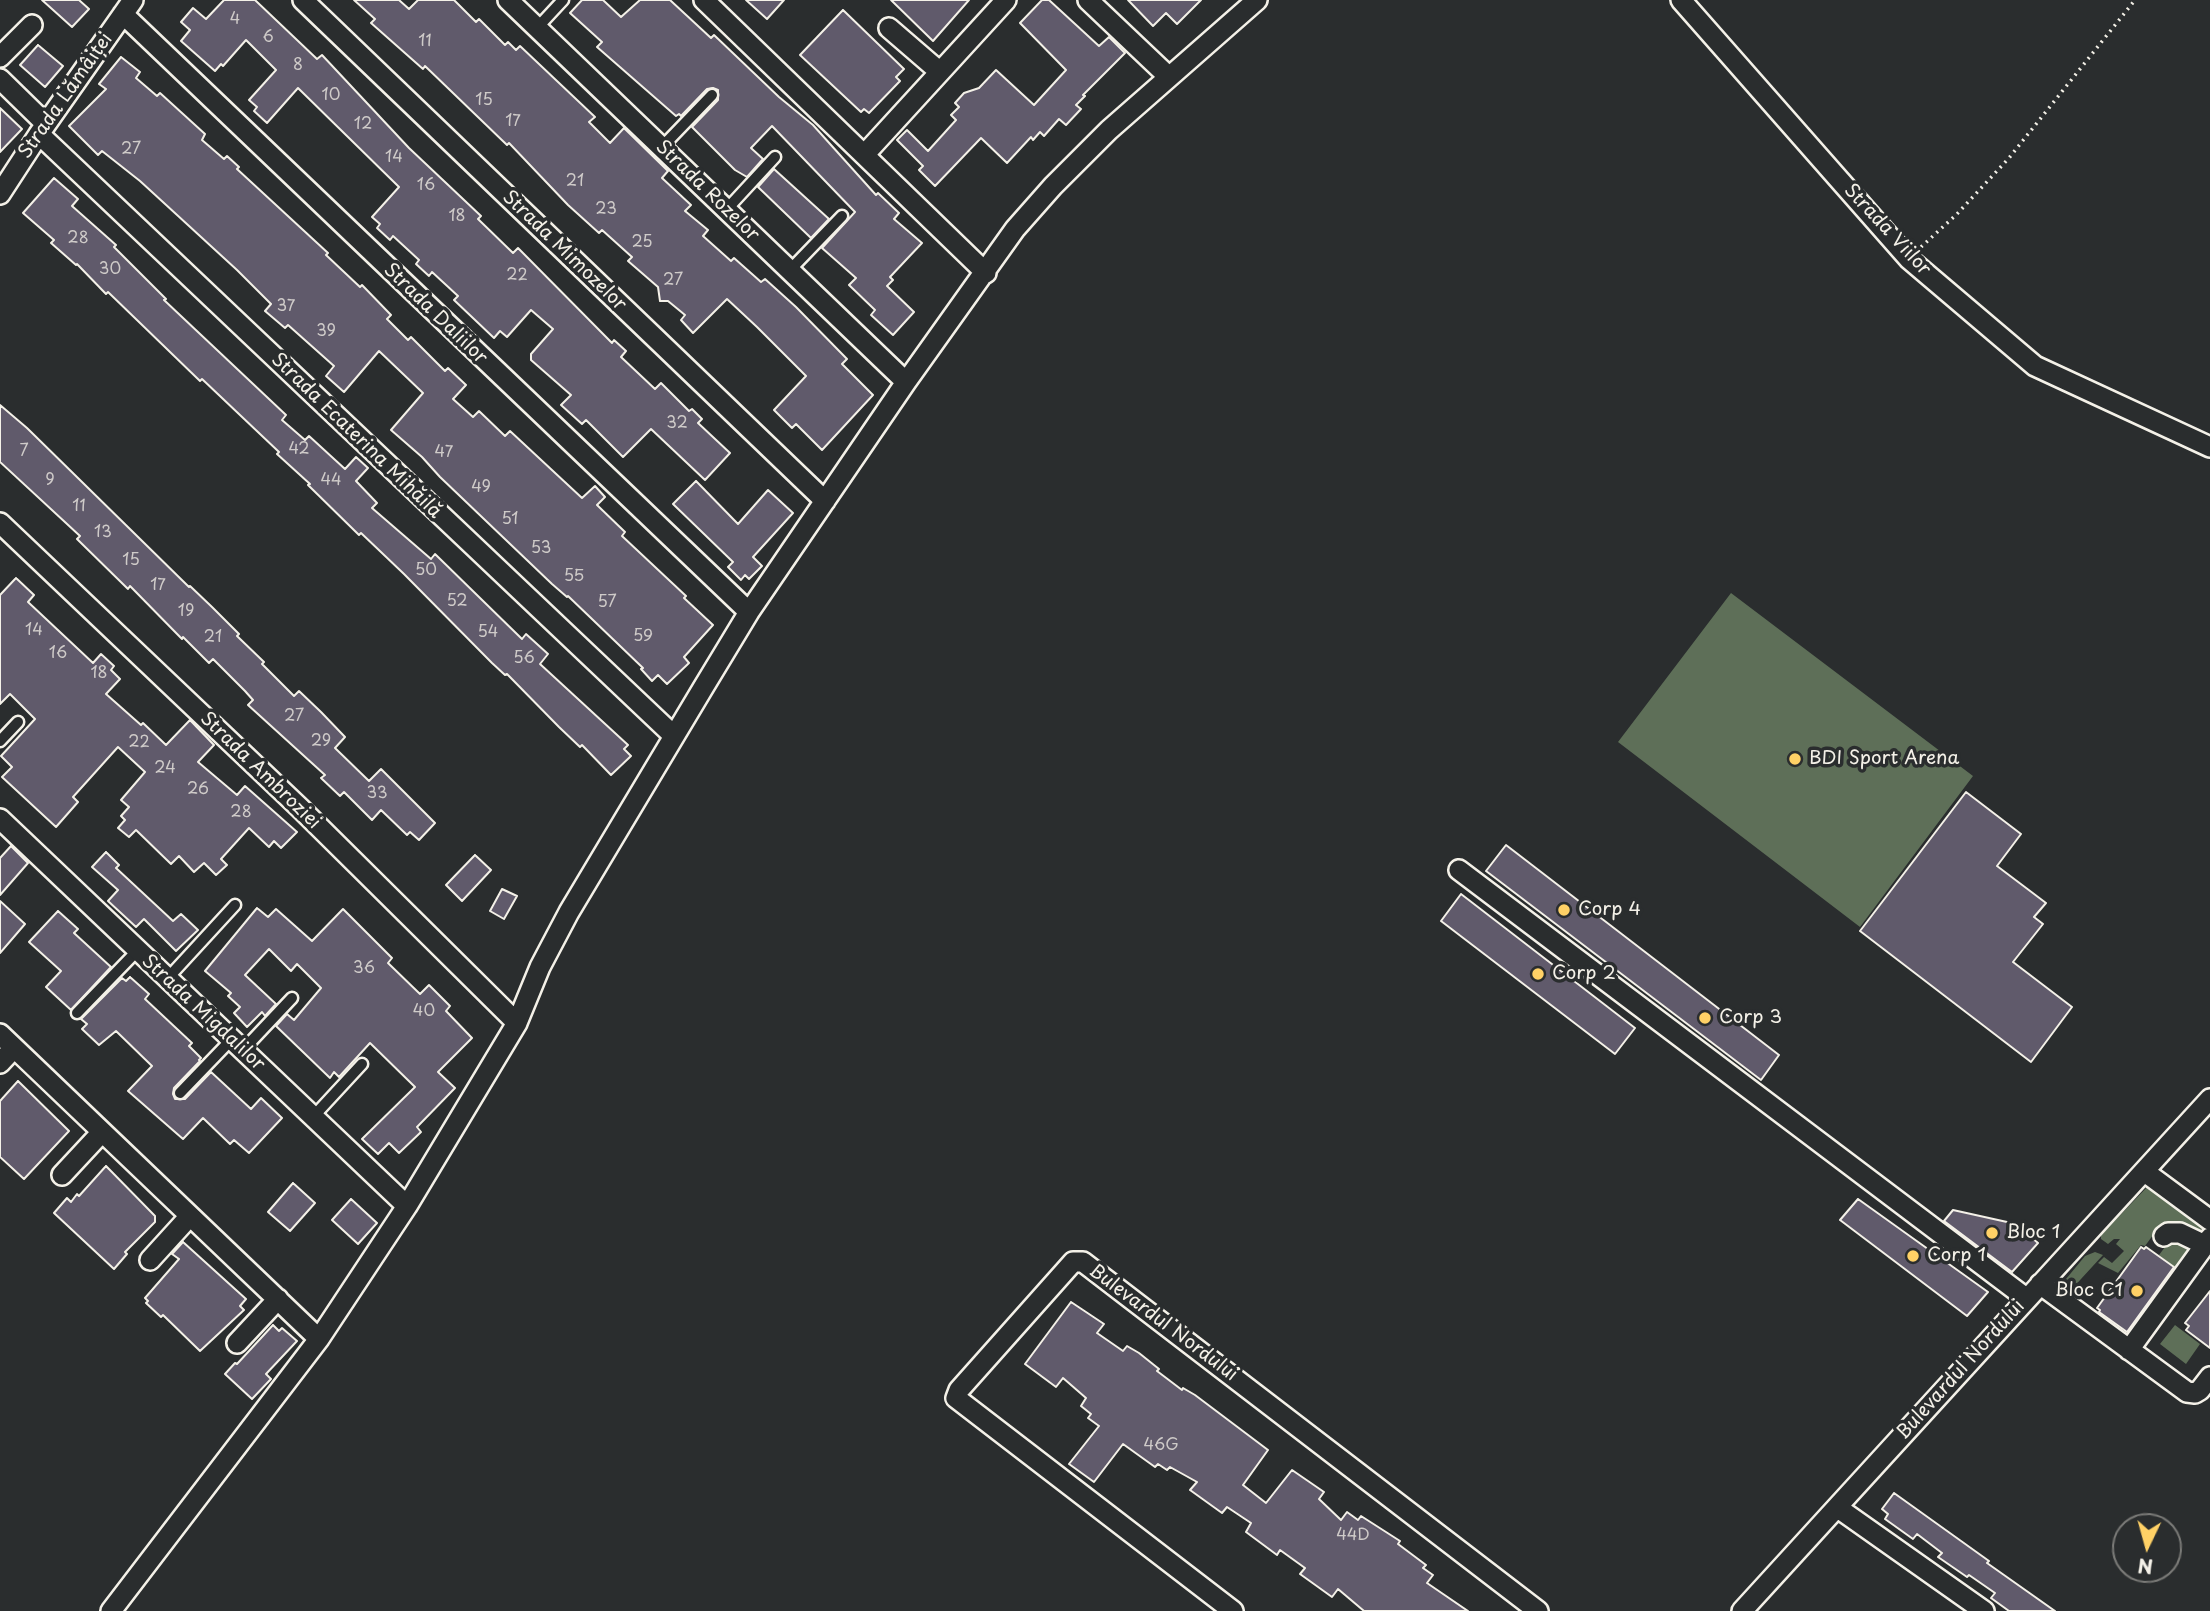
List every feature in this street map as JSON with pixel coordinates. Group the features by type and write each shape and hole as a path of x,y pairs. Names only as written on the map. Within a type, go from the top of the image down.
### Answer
{"street":[{"name":"Strada Mimozelor","path":"303,0 825,501"},
{"name":"Strada Rozelor","path":"508,0 906,382"},
{"path":"704,0 986,273"},
{"path":"865,154 1006,0"},
{"path":"1088,0 1169,78"},
{"path":"111,1611 319,1339 407,1206 517,1023 540,967 569,912 749,612 906,382 1015,229 1053,186 1109,130 1257,0"},
{"name":"Strada Viilor","path":"1681,0 1909,259 2035,366 2210,447"},
{"name":"Strada Lămâiței","path":"0,194 128,7"},
{"name":"Strada Daliilor","path":"128,7 749,612"},
{"path":"0,57 32,25"},
{"path":"889,28 940,72"},
{"name":"Strada Ecaterina Mihăilă","path":"2,85 42,129 674,736"},
{"name":"Strada Ambroziei","path":"0,523 300,808 517,1023"},
{"name":"Strada Migdalilor","path":"0,819 407,1206"},
{"path":"1459,870 2026,1298"},
{"path":"0,1063 7,1041 319,1339"},
{"name":"Bulevardul Nordului","path":"1742,1611 2210,1099"},
{"path":"62,1175 102,1132"},
{"path":"2145,1172 2210,1220"},
{"path":"150,1259 190,1216"},
{"path":"2129,1350 2207,1241 2180,1233 2168,1233 2164,1236"},
{"name":"Bulevardul Nordului","path":"1233,1611 956,1398 959,1390 1073,1262 1083,1262 1538,1611"},
{"path":"2040,1284 2191,1393 2200,1390 2210,1377"},
{"path":"237,1343 278,1299"},
{"path":"1838,1508 1984,1611"}],"lane":[{"path":"537,28 563,0"},
{"path":"662,147 712,96"},
{"path":"726,209 775,158"},
{"path":"790,270 842,216"},
{"path":"0,741 18,722"},
{"path":"167,979 235,905"},
{"path":"77,1013 136,951"},
{"path":"180,1093 292,998"},
{"path":"313,1117 362,1064"}],"path":[{"path":"1909,259 1957,214 2008,158 2134,0"}],"green space":[{"name":"BDI Sport Arena","path":"1731,593 1973,776 1860,927 1618,742"},
{"path":"2152,1182 2162,1188 2164,1199 2172,1200 2209,1223 2201,1230 2163,1226 2145,1246 2141,1245 2118,1273 2098,1263 2104,1257 2112,1263 2124,1251 2116,1244 2120,1239 2114,1239 2108,1244 2101,1239 2101,1235"},
{"path":"2173,1241 2192,1246 2176,1268 2159,1255 2168,1243"},
{"path":"2095,1252 2103,1255 2070,1291 2065,1285 2066,1279 2085,1256"},
{"path":"2175,1325 2200,1344 2186,1364 2160,1344"}],"building":[{"path":"42,0 79,0 89,9 72,27"},
{"path":"224,0 255,0 317,59 322,55 409,148 481,216 478,219 513,253 518,248 612,343 614,340 626,351 621,357 655,389 661,383 689,411 692,409 702,419 698,423 730,453 705,480 651,429 623,457 586,420 582,424 561,405 571,395 531,360 531,354 553,329 531,310 507,337 500,331 494,338 454,300 458,296 432,272 429,276 416,264 419,260 393,236 390,240 377,228 380,224 372,217 399,187 298,88 267,123 254,111 257,107 249,100 276,70 246,40 223,66 221,64 215,71 181,41 190,30 181,22 193,8 206,19"},
{"path":"354,0 399,0 409,9 418,0 454,0 476,22 479,19 505,45 508,42 516,50 520,46 595,117 589,122 610,143 624,128 668,171 662,178 691,205 685,211 708,230 703,236 731,261 734,258 761,282 765,279 796,307 847,359 842,364 873,395 822,450 796,424 792,428 774,410 806,376 757,327 727,299 693,333 681,320 685,315 668,301 660,301 658,287 628,261 632,257 602,230 599,233 568,205 509,143 507,145 425,66 423,69 371,23 375,19"},
{"path":"582,0 603,0 621,17 640,0 670,0 711,38 714,35 779,97 813,125 876,195 878,193 899,213 894,219 922,243 890,277 893,280 887,286 914,312 893,335 871,315 875,310 849,285 856,278 822,248 855,212 772,126 751,148 763,159 747,177 735,170 692,127 718,100 718,90 707,89 681,116 676,116 597,47 602,42 570,13"},
{"path":"746,0 784,0 767,19"},
{"path":"891,0 969,0 933,41"},
{"path":"1042,0 1049,0 1099,46 1109,37 1125,53 1083,95 1085,96 1076,105 1081,109 1066,125 1059,119 1044,136 1040,132 1033,140 1031,137 1007,163 981,138 935,186 919,170 923,166 897,140 907,130 928,151 956,120 951,115 959,107 955,103 964,93 979,88 996,70 1034,105 1066,70 1020,23"},
{"path":"1128,0 1201,0 1177,24 1166,13 1153,26"},
{"path":"843,10 904,69 896,77 900,81 869,113 864,109 861,112 800,55"},
{"path":"38,45 63,66 45,87 20,65"},
{"path":"121,57 140,72 136,78 157,96 160,93 205,134 202,140 224,159 227,156 239,167 237,169 328,253 326,255 360,287 362,285 391,315 387,319 408,340 411,337 445,371 448,368 466,385 453,399 473,417 479,411 505,436 510,431 582,498 595,486 605,497 597,505 625,532 622,536 713,625 684,657 689,663 667,684 658,675 652,681 641,669 643,668 391,430 423,393 379,351 344,392 326,376 334,366 288,325 285,328 265,311 271,304 237,270 140,181 102,151 98,155 69,126 106,89 99,84"},
{"path":"0,108 22,129 0,152"},
{"path":"774,169 829,219 811,238 758,187"},
{"path":"54,178 78,199 72,206 116,245 114,247 166,299 164,300 286,415 282,420 305,440 309,436 345,469 356,457 368,468 356,481 377,503 372,508 431,559 435,554 522,639 526,634 548,654 540,664 628,745 624,749 631,756 611,775 507,674 492,663 361,533 359,535 277,454 279,452 202,379 200,381 108,292 106,294 77,264 51,243 54,240 23,213"},
{"path":"0,405 212,607 294,696 299,691 321,712 345,737 335,748 369,781 381,769 435,823 419,840 410,832 407,835 381,810 372,820 344,792 340,796 321,778 325,775 248,705 253,700 213,659 209,663 183,637 182,639 130,586 128,589 77,539 80,536 0,462"},
{"path":"696,481 738,524 768,490 793,513 753,557 762,566 749,579 745,575 741,580 728,567 733,562 673,504"},
{"path":"16,578 34,595 28,602 93,663 101,654 114,666 111,670 120,679 106,694 166,745 190,720 214,745 198,762 237,795 245,786 297,832 281,848 274,841 269,847 249,828 221,859 227,865 216,875 204,863 194,872 179,856 171,864 136,830 129,837 118,828 125,820 121,816 129,807 121,800 145,772 118,747 73,797 78,802 56,827 2,777 12,767 1,756 35,719 10,694 0,704 0,595"},
{"path":"1966,792 2021,834 1997,866 2046,903 2034,917 2043,924 2013,962 2072,1007 2031,1062 1860,931"},
{"path":"1506,845 1779,1055 1761,1080 1486,871"},
{"path":"11,846 28,863 0,895 0,858"},
{"path":"106,852 119,865 116,868 173,921 181,914 198,930 176,951 144,919 136,927 108,901 118,890 92,867"},
{"path":"475,855 491,870 462,901 446,885"},
{"path":"502,889 517,896 504,919 490,911"},
{"name":"Corp 2","path":"1461,894 1635,1028 1615,1054 1441,921"},
{"path":"0,901 25,924 0,953"},
{"path":"257,908 268,917 276,909 312,941 343,909 392,958 388,963 420,994 429,985 450,1006 446,1011 472,1038 438,1072 455,1088 417,1127 421,1132 399,1153 389,1143 378,1154 362,1139 415,1087 370,1043 339,1077 334,1072 330,1078 276,1026 287,1014 294,1020 321,988 297,964 291,971 269,949 245,975 276,1004 265,1016 262,1012 247,1027 234,1013 240,1007 228,996 231,993 205,971"},
{"path":"58,911 78,929 74,933 111,967 71,1010 46,987 61,971 29,942"},
{"path":"130,977 149,994 145,999 192,1043 189,1046 201,1058 174,1088 175,1099 185,1099 211,1072 251,1109 261,1098 282,1118 249,1153 234,1140 230,1144 203,1118 183,1139 128,1091 152,1066 116,1031 99,1045 82,1029 87,1024 81,1019 122,978 126,981"},
{"path":"18,1081 69,1131 24,1179 0,1157 0,1101"},
{"path":"106,1166 155,1216 155,1222 125,1252 127,1254 114,1269 54,1213 67,1198 71,1202 77,1194 79,1196"},
{"path":"293,1183 315,1203 290,1231 268,1212"},
{"path":"351,1199 377,1223 358,1244 332,1220"},
{"name":"Corp 1","path":"1858,1199 1988,1292 1967,1316 1840,1220"},
{"name":"Bloc 1","path":"1953,1210 2016,1224 2038,1243 2012,1272 1944,1221"},
{"path":"183,1242 246,1299 240,1306 244,1310 200,1351 163,1315 161,1317 146,1303 148,1301 145,1298 179,1259 172,1254"},
{"name":"Bloc C1","path":"2141,1247 2146,1247 2174,1267 2127,1332 2097,1308"},
{"path":"2210,1291 2210,1348 2186,1330 2189,1326 2185,1323"},
{"path":"1071,1302 1104,1324 1097,1333 1123,1351 1127,1346 1139,1353 1182,1390 1183,1388 1195,1395 1268,1450 1243,1485 1266,1503 1292,1470 1324,1492 1319,1499 1341,1520 1347,1512 1358,1520 1361,1516 1400,1541 1398,1544 1426,1565 1423,1568 1433,1575 1427,1583 1468,1611 1364,1611 1338,1589 1332,1597 1300,1574 1305,1568 1280,1550 1277,1555 1246,1532 1251,1523 1227,1507 1222,1513 1190,1490 1197,1482 1170,1467 1167,1470 1158,1464 1155,1467 1123,1444 1094,1482 1069,1464 1099,1426 1088,1418 1091,1414 1081,1406 1086,1398 1063,1378 1056,1387 1025,1364"},
{"path":"273,1325 279,1331 282,1328 297,1341 266,1374 271,1379 252,1399 225,1374"},
{"path":"1894,1493 2055,1611 2009,1611 1991,1598 1995,1593 1938,1557 1942,1553 1917,1534 1913,1539 1885,1519 1888,1514 1882,1509"}],"place":[{"name":"BDI Sport Arena","path":"1795,759"},
{"name":"Corp 4","path":"1564,910"},
{"name":"Corp 2","path":"1538,974"},
{"name":"Corp 3","path":"1705,1018"},
{"name":"Bloc 1","path":"1992,1233"},
{"name":"Corp 1","path":"1913,1256"},
{"name":"Bloc C1","path":"2137,1291"}]}
